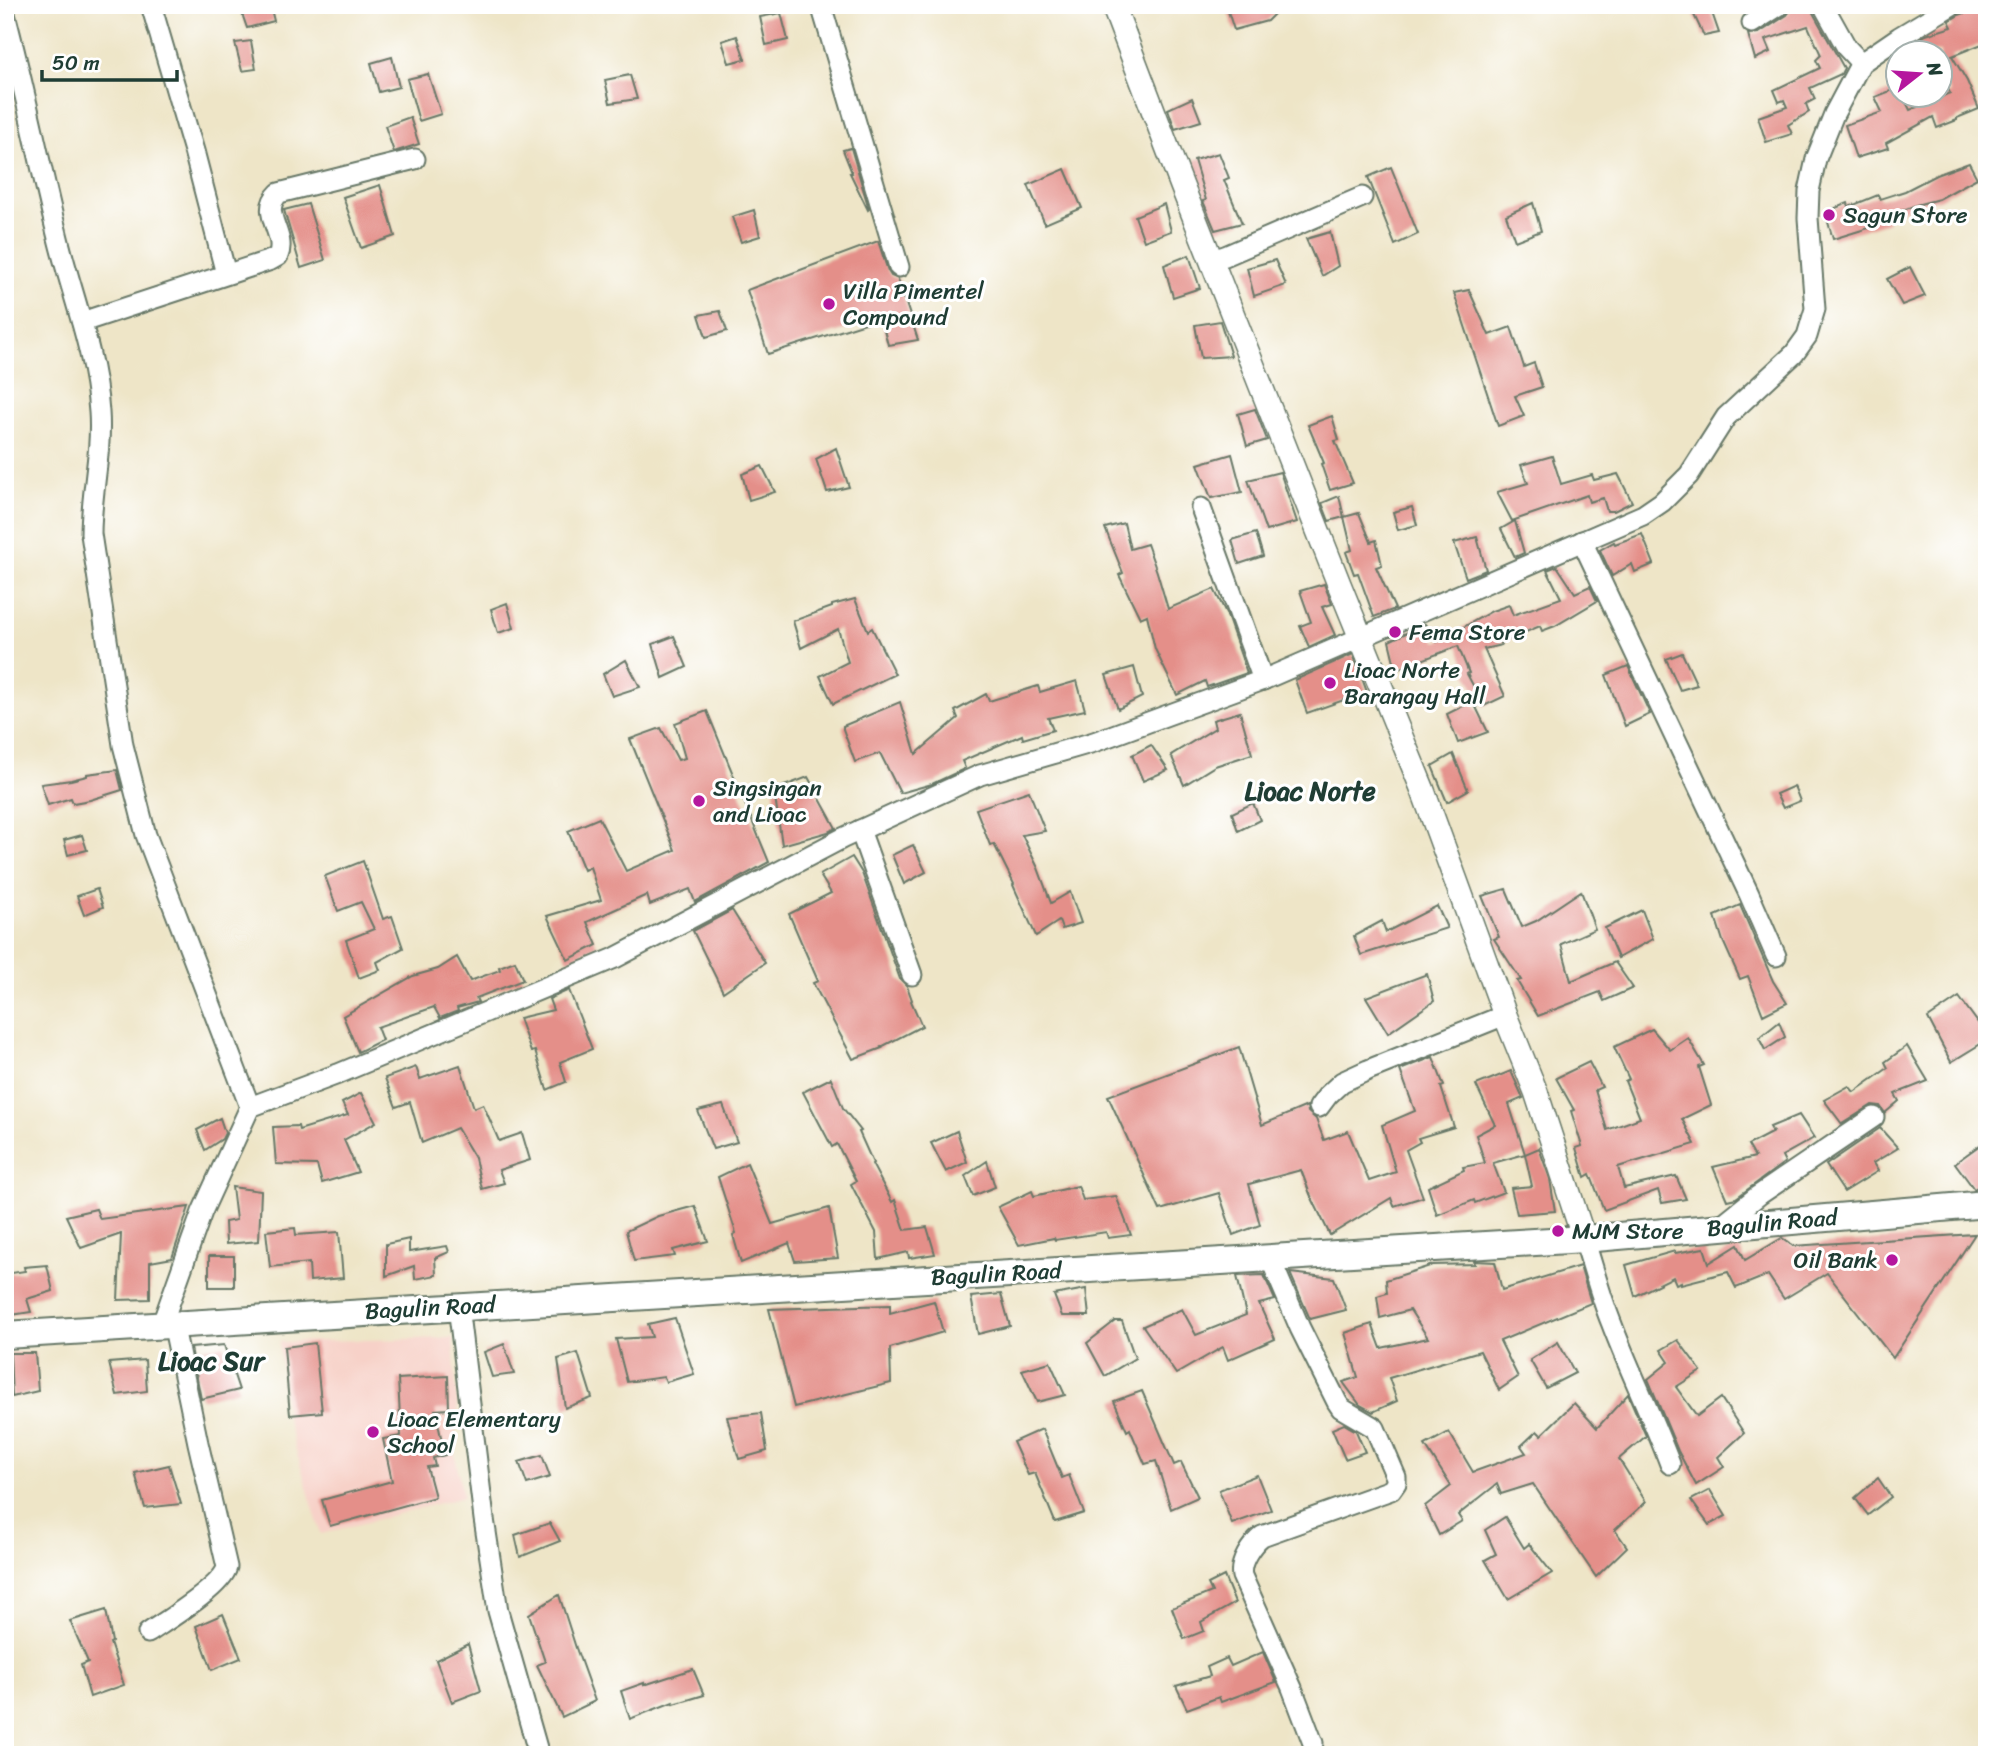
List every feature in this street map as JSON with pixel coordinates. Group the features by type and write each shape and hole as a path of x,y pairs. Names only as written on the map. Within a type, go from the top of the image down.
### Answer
{"main road":[{"name":"Bagulin Road","path":"5,1335 1584,1239 1987,1204"}],"street":[{"path":"151,5 194,151 226,274"},
{"path":"821,5 899,267"},
{"path":"1113,5 1211,260 1422,788 1505,1016 1536,1092 1609,1320 1670,1464"},
{"path":"1752,23 1780,5"},
{"path":"1823,5 1847,48 1861,63"},
{"path":"148,1633 191,1603 226,1572 198,1443 168,1324 202,1212 250,1107 338,1074 615,958 860,830 980,775 1094,741 1263,680 1643,514 1662,502 1689,475 1726,417 1794,354 1807,336 1815,309 1808,218 1809,191 1820,148 1834,114 1861,63 1952,5"},
{"path":"5,14 96,387 99,414 91,508 92,534 123,745 146,835 250,1107"},
{"path":"82,322 278,256 281,247 270,209 271,202 279,193 415,159"},
{"path":"1211,260 1362,197"},
{"path":"1202,508 1263,680"},
{"path":"1582,541 1776,956"},
{"path":"860,830 912,975"},
{"path":"1319,1107 1342,1082 1505,1016"},
{"path":"1718,1228 1759,1195 1874,1117"},
{"path":"1270,1258 1300,1328 1337,1402 1341,1408 1375,1428 1396,1477 1396,1483 1391,1490 1262,1536 1254,1543 1241,1566 1242,1576 1292,1688 1313,1743"},
{"path":"458,1306 498,1611 539,1755"}],"shaded area":[{"name":"Lioac Elementary School","path":"453,1338 458,1420 453,1444 463,1497 321,1534 286,1417 279,1342"}],"building":[{"path":"239,5 270,5 274,21 247,28"},
{"path":"1226,5 1270,5 1274,14 1267,21 1234,30"},
{"path":"1792,5 1811,5 1844,68 1841,74 1810,88 1815,99 1806,104 1809,112 1788,125 1792,134 1766,142 1758,117 1787,107 1784,100 1779,102 1774,90 1820,68 1816,60 1821,55 1808,26 1765,40 1770,52 1755,59 1748,34 1759,33 1787,15"},
{"path":"1987,5 1987,42 1954,55 1954,38 1921,38 1952,27 1949,21"},
{"path":"1710,7 1719,33 1704,36 1694,15"},
{"path":"781,13 788,40 766,45 760,17"},
{"path":"737,36 745,59 729,63 722,41"},
{"path":"251,41 256,69 242,71 235,43"},
{"path":"392,57 399,87 379,92 371,63"},
{"path":"1954,59 1979,109 1937,128 1933,117 1886,143 1888,148 1856,158 1845,125 1882,112 1875,97 1884,93 1884,108 1954,108"},
{"path":"428,74 441,114 419,121 407,79"},
{"path":"630,75 637,99 610,103 605,80"},
{"path":"1192,98 1201,121 1175,129 1168,109"},
{"path":"410,117 419,144 394,152 385,126"},
{"path":"851,148 868,210 850,173 843,150"},
{"path":"1219,153 1229,178 1224,180 1242,223 1215,230 1203,201 1206,200 1194,160"},
{"path":"1969,163 1977,178 1939,199 1886,217 1888,222 1833,239 1825,212 1848,203 1849,207 1878,195 1880,199 1905,191 1936,175"},
{"path":"1391,167 1418,234 1395,245 1368,177"},
{"path":"1065,169 1082,208 1045,224 1028,185"},
{"path":"380,185 395,236 361,248 343,197"},
{"path":"1533,203 1541,231 1515,241 1506,215"},
{"path":"308,204 325,260 301,268 284,210"},
{"path":"1164,204 1171,231 1144,241 1135,216"},
{"path":"754,210 760,236 741,242 732,217"},
{"path":"1330,232 1338,266 1322,276 1306,239"},
{"name":"Villa Pimentel Compound","path":"878,241 888,271 898,279 918,340 888,345 881,318 768,354 747,290"},
{"path":"1189,255 1200,288 1173,297 1164,265"},
{"path":"1275,260 1286,285 1254,296 1247,268"},
{"path":"1910,267 1925,296 1902,305 1887,279"},
{"path":"1469,290 1489,335 1511,327 1524,367 1534,363 1542,387 1515,396 1524,416 1498,426 1454,293"},
{"path":"720,311 727,331 706,337 699,315"},
{"path":"1220,321 1231,356 1201,358 1195,325"},
{"path":"1255,409 1267,440 1247,446 1238,414"},
{"path":"1332,416 1339,440 1335,441 1353,483 1330,490 1321,464 1324,463 1308,425"},
{"path":"836,448 849,487 827,492 816,459"},
{"path":"1232,454 1242,492 1211,498 1198,464"},
{"path":"1552,456 1561,484 1592,475 1594,480 1618,474 1632,502 1614,511 1607,511 1603,498 1589,502 1587,495 1512,521 1497,492 1528,483 1521,465"},
{"path":"762,466 775,492 749,500 742,474"},
{"path":"1280,472 1297,522 1266,531 1248,480"},
{"path":"1339,496 1344,517 1329,521 1322,503"},
{"path":"1412,507 1417,525 1398,530 1393,512"},
{"path":"1359,513 1371,542 1376,540 1382,565 1376,567 1395,609 1374,617 1358,573 1354,574 1346,552 1352,550 1344,517"},
{"path":"1515,521 1524,553 1515,557 1501,529"},
{"path":"1124,523 1130,549 1147,544 1168,609 1214,589 1226,613 1247,673 1207,687 1205,681 1177,695 1155,649 1147,615 1140,618 1119,575 1123,573 1105,528"},
{"path":"1256,533 1263,556 1239,564 1232,540"},
{"path":"1642,534 1654,564 1635,572 1632,564 1612,576 1600,550 1614,542 1615,544"},
{"path":"1477,537 1486,570 1466,578 1454,543"},
{"path":"1557,566 1575,593 1590,586 1597,601 1555,626 1542,631 1540,626 1500,643 1501,645 1484,649 1505,696 1484,706 1467,674 1469,673 1458,646 1396,670 1389,641 1425,624 1437,642 1492,611 1509,605 1513,615 1561,598 1547,570"},
{"path":"1324,584 1332,604 1322,607 1335,635 1309,647 1300,626 1311,622 1300,591"},
{"path":"855,599 868,631 872,628 895,674 833,704 820,676 848,662 838,629 801,648 793,621"},
{"path":"507,603 514,628 498,633 491,609"},
{"path":"674,636 687,667 663,678 653,644"},
{"path":"1682,653 1697,685 1680,690 1666,659"},
{"name":"Lioac Norte Barangay Hall","path":"1353,654 1367,692 1307,713 1295,680"},
{"path":"626,660 640,687 612,696 603,674"},
{"path":"1628,666 1650,714 1625,726 1606,675"},
{"path":"1134,667 1142,697 1118,709 1106,675"},
{"path":"1077,681 1085,710 1048,718 1053,730 1023,739 1022,735 962,761 965,768 962,770 932,784 900,793 880,753 855,762 843,729 843,726 900,702 916,754 958,718 955,711 986,694 989,701 1038,686 1040,692"},
{"path":"1473,701 1488,732 1458,743 1447,714"},
{"name":"Singsingan and Lioac","path":"707,711 769,862 695,902 690,889 650,905 647,895 587,922 597,945 568,960 547,916 601,900 590,867 584,870 568,831 599,818 626,871 675,850 630,739 661,728 678,760 685,758 675,723"},
{"path":"1240,712 1252,754 1215,766 1184,785 1171,755 1215,728 1213,720"},
{"path":"1151,745 1168,770 1143,781 1132,755"},
{"path":"1453,754 1468,790 1447,802 1432,766"},
{"path":"117,770 122,790 90,800 73,803 71,798 48,805 41,784"},
{"path":"808,777 836,828 782,845 774,790"},
{"path":"1794,786 1800,801 1783,808 1776,794"},
{"path":"1029,791 1045,831 1022,835 1051,903 1070,892 1081,923 1062,929 1059,921 1036,936 994,844 990,845 976,809"},
{"path":"1253,803 1260,820 1238,831 1232,813"},
{"path":"82,835 87,850 68,855 64,840"},
{"path":"913,845 926,872 904,884 892,855"},
{"path":"852,857 862,873 900,979 907,986 922,1026 882,1048 853,1059 813,983 818,981 789,914 831,893 820,875"},
{"path":"363,861 383,919 392,916 403,948 377,962 380,970 359,978 346,940 374,929 361,902 338,911 325,876"},
{"path":"97,889 103,907 84,915 77,896"},
{"path":"1506,889 1522,927 1536,921 1581,891 1595,929 1561,944 1571,981 1615,962 1633,988 1604,1001 1600,992 1538,1016 1517,981 1521,980 1494,939 1499,937 1482,896"},
{"path":"1740,905 1773,981 1787,1003 1763,1015 1748,976 1740,979 1715,916"},
{"path":"1437,906 1447,928 1361,955 1354,936 1382,921 1386,932"},
{"path":"732,910 765,963 723,992 693,931"},
{"path":"1642,910 1653,939 1618,958 1605,928"},
{"path":"457,957 470,981 500,970 499,967 515,961 523,980 476,998 478,1002 457,1008 458,1011 440,1018 434,1007 377,1027 382,1040 358,1052 343,1016 413,976 438,969"},
{"path":"1427,974 1434,1001 1388,1033 1366,997"},
{"path":"569,990 592,1049 560,1062 566,1082 547,1090 535,1051 531,1052 519,1018 553,1010 549,999"},
{"path":"1959,997 1987,1035 1987,1040 1951,1062 1928,1018"},
{"path":"1779,1022 1785,1037 1765,1050 1759,1038"},
{"path":"1652,1029 1670,1050 1688,1038 1704,1065 1699,1067 1711,1105 1682,1119 1695,1144 1618,1167 1624,1188 1676,1176 1686,1199 1662,1203 1658,1190 1604,1210 1590,1174 1585,1177 1576,1148 1582,1146 1571,1111 1574,1110 1556,1078 1589,1062 1602,1087 1595,1090 1607,1130 1640,1118 1625,1081 1629,1079 1614,1047"},
{"path":"1907,1046 1928,1081 1895,1094 1899,1101 1885,1113 1880,1106 1872,1105 1842,1124 1824,1100 1849,1086 1854,1092 1888,1068 1885,1062"},
{"path":"1239,1047 1262,1125 1307,1106 1308,1112 1316,1119 1324,1140 1348,1131 1369,1181 1396,1172 1382,1125 1415,1111 1400,1070 1433,1057 1444,1086 1441,1087 1454,1127 1418,1138 1420,1142 1406,1150 1423,1197 1394,1206 1391,1198 1330,1235 1301,1170 1249,1184 1260,1225 1233,1235 1219,1193 1160,1210 1108,1096"},
{"path":"460,1065 474,1108 483,1104 499,1141 522,1133 530,1160 499,1170 504,1183 482,1189 475,1158 457,1128 422,1143 410,1102 396,1107 385,1078 416,1067 420,1079"},
{"path":"1511,1071 1523,1098 1509,1104 1525,1154 1493,1163 1504,1192 1475,1203 1474,1200 1437,1215 1428,1187 1464,1170 1463,1167 1485,1163 1476,1135 1495,1125 1476,1085"},
{"path":"831,1078 843,1108 861,1131 859,1132 872,1164 892,1202 895,1200 905,1230 927,1227 935,1254 909,1258 908,1252 878,1259 876,1232 851,1184 856,1181 837,1144 832,1147 803,1092"},
{"path":"361,1093 376,1122 344,1140 358,1172 322,1183 317,1165 276,1164 273,1127 298,1126 299,1130 348,1115 342,1103"},
{"path":"723,1105 737,1142 713,1149 698,1111"},
{"path":"1799,1115 1814,1138 1782,1156 1785,1162 1736,1198 1727,1200 1713,1167 1755,1157 1748,1145 1773,1132 1770,1127"},
{"path":"220,1118 225,1133 222,1139 205,1150 197,1130"},
{"path":"1880,1128 1898,1148 1873,1163 1878,1171 1844,1192 1826,1165"},
{"path":"957,1131 967,1162 946,1172 931,1143"},
{"path":"1987,1140 1987,1181 1974,1189 1955,1163"},
{"path":"1539,1148 1550,1179 1555,1211 1517,1214 1511,1188 1532,1186 1525,1154"},
{"path":"987,1161 995,1187 973,1196 965,1176"},
{"path":"747,1163 772,1224 829,1208 838,1258 795,1261 789,1243 741,1263 733,1235 736,1233 718,1177"},
{"path":"1078,1186 1083,1200 1116,1196 1131,1235 1108,1238 1106,1232 1019,1245 998,1207 1032,1191 1034,1196"},
{"path":"232,1187 261,1191 259,1241 226,1244 225,1222 236,1220"},
{"path":"695,1206 708,1241 673,1250 675,1256 634,1261 626,1231 658,1216"},
{"path":"189,1207 172,1258 150,1262 150,1299 118,1300 121,1234 81,1248 66,1216 96,1209 100,1219"},
{"path":"295,1228 296,1235 339,1232 343,1278 310,1281 309,1263 270,1267 266,1231"},
{"path":"1975,1234 1893,1358 1827,1273 1784,1299 1768,1275 1736,1288 1728,1272 1681,1284 1676,1284 1673,1277 1635,1296 1626,1265 1675,1251 1704,1248 1709,1263 1738,1245 1745,1260 1782,1238 1793,1246"},
{"path":"409,1239 409,1252 447,1246 449,1252 435,1258 436,1275 415,1279 414,1266 386,1276 386,1244"},
{"path":"209,1256 234,1256 234,1287 209,1287"},
{"path":"1474,1261 1495,1262 1502,1290 1580,1266 1591,1303 1500,1341 1518,1377 1499,1390 1480,1351 1389,1378 1397,1401 1373,1412 1360,1405 1343,1382 1358,1377 1345,1333 1372,1324 1381,1348 1428,1338 1410,1310 1380,1318 1377,1296 1387,1293 1386,1280 1433,1265 1475,1264"},
{"path":"47,1265 53,1291 27,1299 31,1312 5,1316 5,1274 25,1271 24,1267"},
{"path":"1290,1273 1334,1278 1346,1310 1310,1319"},
{"path":"1264,1275 1275,1300 1259,1304 1275,1339 1228,1360 1223,1347 1176,1374 1143,1326 1182,1309 1196,1335 1246,1315 1237,1276"},
{"path":"1086,1289 1089,1316 1062,1316 1054,1295"},
{"path":"1001,1294 1010,1326 978,1334 971,1297"},
{"path":"934,1301 943,1332 890,1348 891,1383 794,1407 769,1309 890,1305 890,1313"},
{"path":"675,1318 694,1374 666,1382 664,1377 627,1382 616,1339 652,1337 648,1324"},
{"path":"1115,1321 1122,1321 1135,1358 1105,1376 1087,1343"},
{"path":"1678,1340 1701,1371 1676,1387 1697,1416 1721,1398 1744,1433 1718,1457 1724,1467 1696,1485 1678,1451 1648,1379 1669,1362 1661,1350"},
{"path":"1558,1342 1575,1373 1546,1388 1530,1360"},
{"path":"315,1343 322,1412 290,1415 284,1347"},
{"path":"504,1344 514,1374 492,1377 484,1352"},
{"path":"224,1345 239,1390 201,1399 191,1348"},
{"path":"10,1353 35,1353 38,1391 12,1397"},
{"path":"578,1353 592,1398 565,1408 558,1359"},
{"path":"145,1360 147,1391 117,1395 109,1363"},
{"path":"1050,1362 1065,1395 1037,1402 1022,1370"},
{"path":"448,1376 449,1409 435,1410 445,1455 433,1458 435,1466 427,1467 435,1497 330,1526 322,1500 392,1481 383,1439 401,1436 398,1379"},
{"path":"1142,1391 1174,1465 1181,1462 1198,1497 1171,1509 1156,1461 1145,1464 1114,1401"},
{"path":"1628,1394 1646,1436 1619,1459 1646,1502 1615,1530 1627,1547 1596,1577 1533,1484 1501,1494 1497,1484 1458,1515 1462,1521 1439,1535 1425,1506 1451,1486 1425,1445 1449,1432 1473,1472 1526,1453 1521,1446 1537,1431 1541,1435 1574,1403 1597,1428"},
{"path":"761,1413 767,1451 739,1459 727,1417"},
{"path":"1344,1424 1356,1431 1365,1452 1345,1459 1332,1429"},
{"path":"1042,1429 1062,1478 1069,1475 1084,1513 1055,1522 1035,1473 1028,1475 1013,1442"},
{"path":"542,1455 550,1477 527,1484 519,1462"},
{"path":"169,1465 181,1504 145,1508 135,1473"},
{"path":"1257,1475 1271,1510 1232,1524 1219,1490"},
{"path":"1878,1478 1891,1497 1868,1515 1855,1498"},
{"path":"1710,1490 1726,1516 1709,1525 1691,1500"},
{"path":"1505,1517 1524,1548 1529,1544 1552,1573 1508,1599 1485,1560 1496,1554 1485,1530"},
{"path":"550,1523 560,1541 520,1557 515,1535"},
{"path":"1224,1576 1235,1603 1201,1622 1204,1631 1184,1639 1172,1608 1212,1592 1208,1584"},
{"path":"559,1595 595,1701 562,1717 537,1665 545,1662 529,1614"},
{"path":"106,1610 112,1642 110,1643 124,1685 90,1697 81,1665 88,1662 70,1621"},
{"path":"223,1614 241,1658 212,1670 196,1626"},
{"path":"468,1644 481,1691 452,1702 436,1660"},
{"path":"1263,1652 1276,1682 1221,1702 1219,1697 1187,1709 1176,1686 1210,1676 1207,1667 1227,1658 1231,1666"},
{"path":"693,1669 704,1695 674,1704 673,1702 630,1719 621,1691"}],"place":[{"name":"Sagun Store","path":"1829,215"},
{"name":"Villa Pimentel Compound","path":"829,304"},
{"name":"Fema Store","path":"1395,632"},
{"name":"Lioac Norte Barangay Hall","path":"1330,683"},
{"name":"Singsingan and Lioac","path":"699,801"},
{"name":"MJM Store","path":"1558,1231"},
{"name":"Oil Bank","path":"1892,1260"},
{"name":"Lioac Elementary School","path":"373,1432"}],"district":[{"name":"Lioac Norte","path":"1310,791"},
{"name":"Lioac Sur","path":"211,1361"}]}
